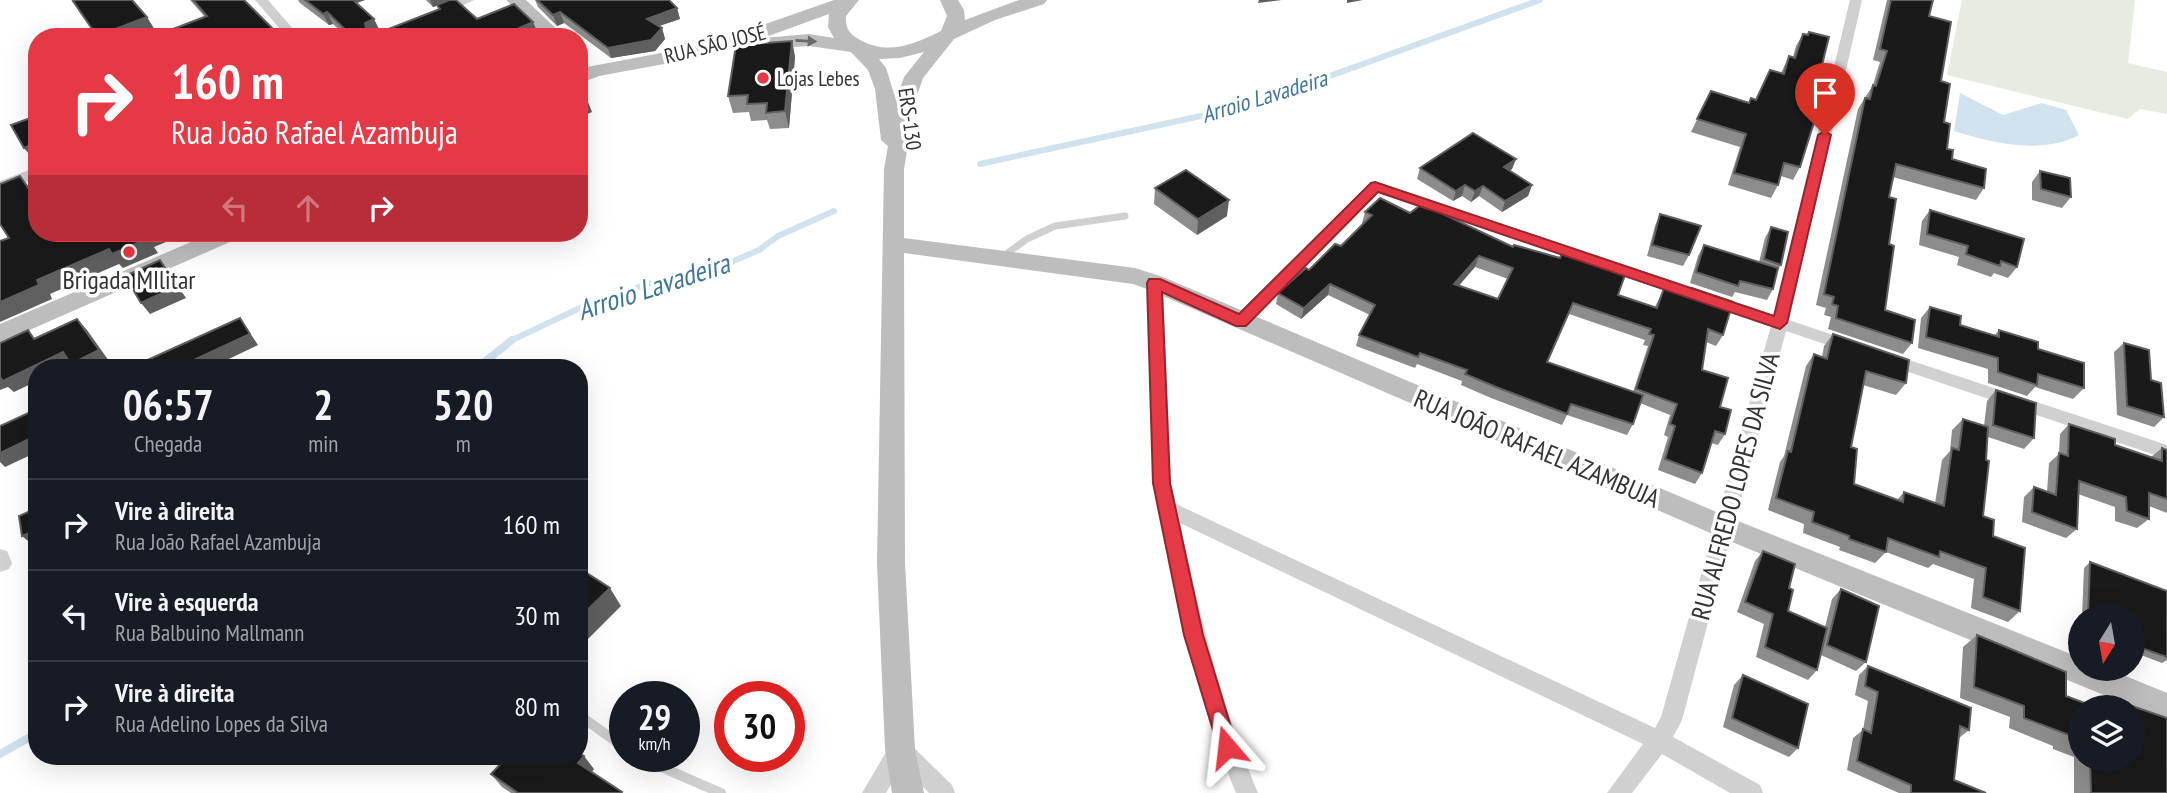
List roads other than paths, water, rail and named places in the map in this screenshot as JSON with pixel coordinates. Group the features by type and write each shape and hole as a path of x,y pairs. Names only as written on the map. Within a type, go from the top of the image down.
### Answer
{"main road":[{"path":"515,0 546,28"},
{"name":"ERS-130","path":"849,0 841,8 836,22 841,36 857,47 877,68 885,89 894,169 890,415 891,563 900,749 908,793"},
{"name":"RUA SÃO JOSÉ","path":"588,74 713,49 849,0"},
{"path":"941,40 954,27 957,19 948,0"},
{"path":"713,49 785,40 900,52 941,40 978,20 1038,0"},
{"name":"ERS-130","path":"894,169 906,98 921,66 941,40"},
{"path":"0,334 210,242"},
{"name":"RUA JOÃO RAFAEL AZAMBUJA","path":"894,244 1135,276 1155,283 1724,527 2167,707"}],"street":[{"path":"261,0 285,28"},
{"path":"430,16 468,0"},
{"name":"RUA ALFREDO LOPES DA SILVA","path":"1618,793 1659,741 1671,720 1780,323 1856,0"},
{"path":"0,187 28,176"},
{"path":"1241,322 1375,186 2167,452"},
{"path":"1155,283 1162,483 1166,508 1194,635 1227,747 1247,793"},
{"path":"1166,508 1659,741 1752,793"},
{"path":"873,793 900,749 944,793"}],"lane":[{"path":"1002,257 1035,233 1055,226 1076,222 1102,222 1125,216"},
{"path":"588,721 609,737"},
{"path":"673,772 721,793"}],"water":[{"path":"1960,93 2003,115 2042,103 2066,110 2079,135 2064,141 2033,146 1985,140 1954,131"}],"waterway":[{"name":"Arroio Lavadeira","path":"980,164 1247,106 1540,0"},
{"name":"Arroio Lavadeira","path":"512,340 582,307 647,284 706,273 759,250 778,236 834,211"},
{"name":"Arroio Lavadeira","path":"488,359 512,340"},
{"name":"Arroio Lavadeira","path":"508,342 512,340"},
{"name":"Arroio Lavadeira","path":"0,754 28,738"}],"place":[{"name":"Lojas Lebes","path":"763,78"},
{"name":"Brigada MIlitar","path":"129,252"}]}
